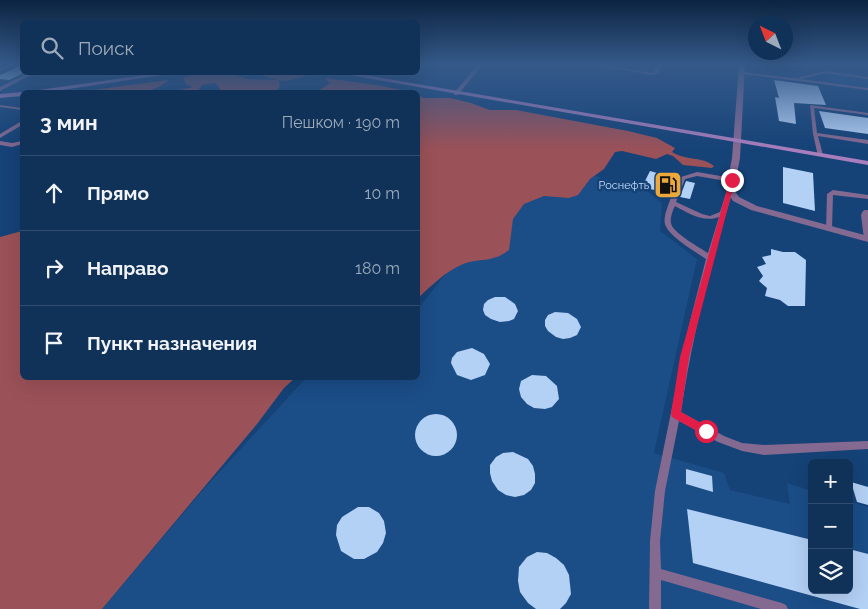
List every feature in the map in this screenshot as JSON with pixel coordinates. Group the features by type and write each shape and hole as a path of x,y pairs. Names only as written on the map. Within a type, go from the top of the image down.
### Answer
{"main road":[{"path":"453,93 868,163"},
{"path":"0,96 20,94"}],"street":[{"path":"741,93 737,142 730,190 736,199 767,212 867,239"}],"lane":[{"path":"0,106 20,109"},
{"path":"820,155 815,134 812,106 868,114"},
{"path":"0,136 20,124"},
{"path":"815,134 868,142"},
{"path":"0,143 12,145 20,143"},
{"path":"710,258 674,233 668,225 668,215 683,178 697,174 732,180"},
{"path":"655,609 655,573 660,491 676,414 684,357 730,190"},
{"path":"830,229 830,194 833,192 868,197"},
{"path":"673,203 700,216 711,218 723,213"},
{"path":"867,239 864,215 865,212 868,212"},
{"path":"676,414 721,439 742,447 764,450 868,445"},
{"path":"655,573 782,609"}],"shaded area":[{"path":"420,96 423,98 450,98 490,110 516,110 628,131 657,138 675,148 672,152 677,155 704,161 714,166 712,168 683,165 673,156 667,154 656,159 622,151 615,152 604,169 590,179 578,195 569,198 544,196 524,204 513,219 509,250 491,259 461,265 449,271 420,296"},
{"path":"580,172 646,190 662,203 660,231 697,259 654,453 724,473 730,490 790,504 787,483 808,490 808,594 853,594 853,502 868,507 868,609 102,609 203,490 304,380 420,380 420,306 459,257 507,179"},
{"path":"20,232 20,380 293,380 284,388 257,424 102,609 0,609 0,237"}],"building":[{"path":"778,93 821,93 826,105 794,103 796,124 779,121 775,97 779,98"},
{"path":"819,111 868,118 868,134 825,128"},
{"path":"783,167 813,173 815,211 783,203"},
{"path":"650,171 678,179 671,194 642,187"},
{"path":"686,181 695,183 690,199 680,197"},
{"path":"771,249 795,252 806,260 805,306 788,306 780,300 765,296 767,288 759,281 763,276 757,267 766,264 762,257 771,255"},
{"path":"495,297 505,297 515,304 518,311 514,319 500,322 485,315 483,310 484,304"},
{"path":"555,312 568,313 577,319 581,327 577,335 563,339 556,337 548,331 545,326 545,320 548,315"},
{"path":"472,348 484,354 490,364 485,375 471,380 457,375 451,363 452,358 457,352"},
{"path":"532,375 546,376 557,386 559,399 552,407 545,409 534,408 521,397 519,389 521,381"},
{"path":"436,414 451,420 457,435 451,450 436,456 421,450 415,435 421,420"},
{"path":"513,452 528,459 533,466 535,474 535,483 531,490 524,495 515,497 506,495 498,490 492,481 490,473 490,465 496,457 503,453"},
{"path":"686,469 712,476 713,492 686,484"},
{"path":"853,483 868,487 868,505 857,502"},
{"path":"358,507 369,507 379,513 384,521 386,533 383,543 377,552 364,559 354,559 341,551 336,535 337,525 342,517"},
{"path":"687,509 808,539 808,594 853,594 853,550 868,554 868,609 860,609 693,563"},
{"path":"537,552 547,553 556,558 564,565 569,575 571,594 560,609 536,609 528,603 520,592 518,581 519,567 527,557"}],"place":[{"name":"Роснефть","path":"668,185"}],"route":[{"path":"706,431 676,414 684,357 732,180"}]}
